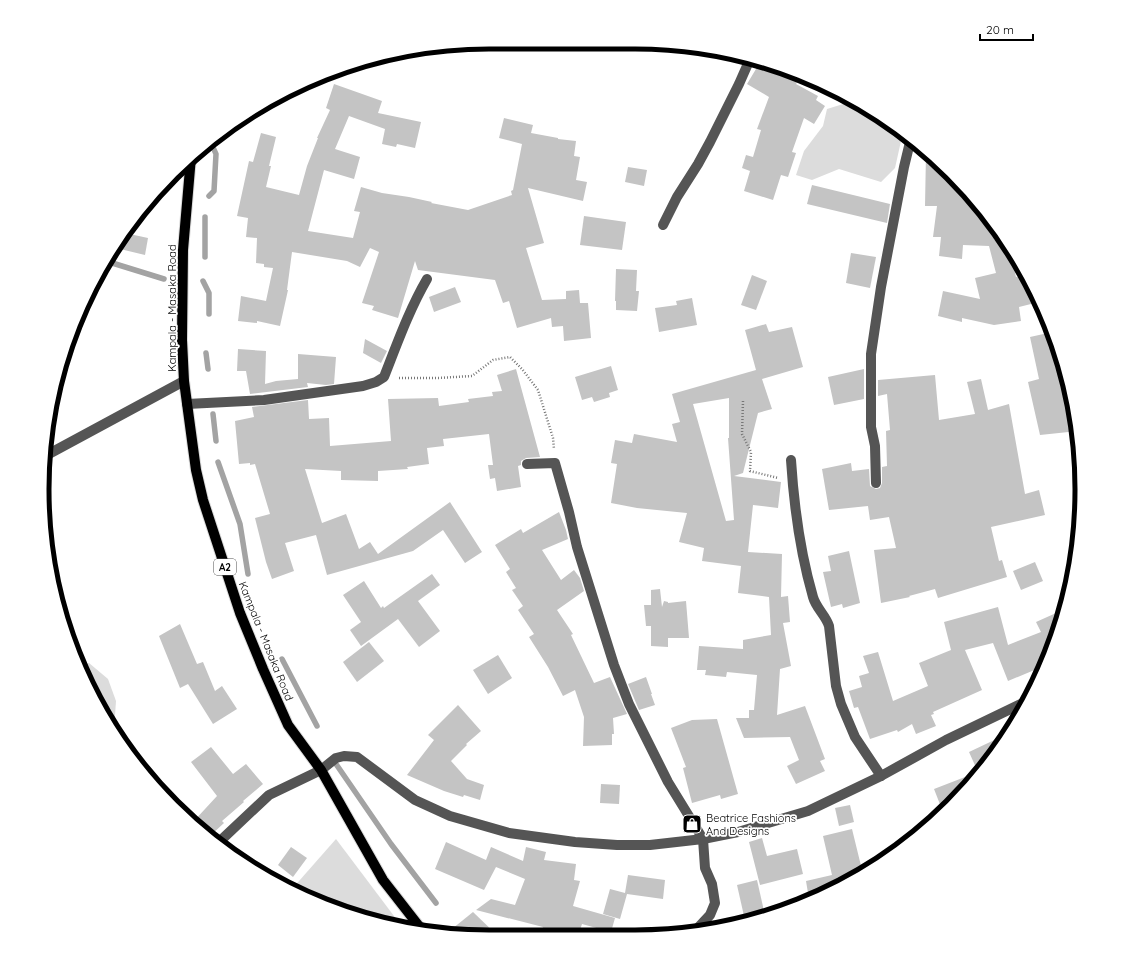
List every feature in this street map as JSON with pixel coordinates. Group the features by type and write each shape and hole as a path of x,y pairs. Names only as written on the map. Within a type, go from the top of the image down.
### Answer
{"main road":[{"name":"Kampala - Masaka Road","path":"190,166 183,250 182,340 187,404 196,470 203,500 240,613 288,725 321,770 383,880 417,924"}],"street":[{"path":"663,225 704,153 748,64"},
{"path":"876,483 875,446 870,427 871,354 881,287 909,145"},
{"path":"187,404 271,399 364,386 376,382 384,377 407,317 416,297 427,279"},
{"path":"51,453 184,381"},
{"path":"791,460 798,532 813,599 827,620 829,626 838,695 855,738 881,776"},
{"path":"527,464 555,464 569,512 576,547 614,665 629,704 668,782 704,839 706,868 712,884 715,903 710,915 701,925"},
{"path":"221,839 269,796 321,770 336,758 344,756 357,757 415,800 450,816 509,833 575,842 617,844 650,845 704,839 738,832 808,811 881,776 946,740 1019,705"}],"path":[{"path":"384,377 438,378 472,376 493,360 510,357 522,369 538,390 554,438 555,464"},
{"path":"743,401 742,434 751,452 750,471 792,481"}],"shaded area":[{"path":"846,103 879,123 901,139 895,168 881,182 839,169 812,180 796,175 804,151 823,126 827,109"},
{"path":"89,663 108,679 116,701 115,721 94,684 86,664"},
{"path":"336,839 397,920 348,907 295,885"}],"building":[{"path":"757,67 798,81 796,84 818,96 816,100 825,106 814,124 804,118 792,152 796,153 788,177 781,175 773,200 744,191 750,171 742,168 746,155 753,157 761,130 757,129 769,97 747,84"},
{"path":"334,84 382,101 378,113 421,122 415,148 397,144 396,147 382,144 385,129 349,116 335,149 360,157 354,179 324,170 308,231 353,238 360,212 354,211 361,187 382,193 409,197 468,210 512,195 511,191 513,190 522,144 499,138 504,118 533,125 531,133 576,141 574,156 580,157 576,180 587,182 583,201 528,188 544,243 526,248 542,300 566,299 566,291 579,290 580,303 588,303 591,338 564,341 563,326 552,327 551,318 517,328 509,301 503,303 495,280 418,270 415,261 398,318 372,310 374,306 362,303 379,252 370,248 360,267 347,261 292,252 288,290 280,326 257,321 257,323 238,321 241,296 266,301 273,268 264,267 264,264 256,263 257,238 246,237 248,218 237,216 249,161 253,162 261,133 276,137 266,187 299,195 317,138 330,110 326,108"},
{"path":"926,159 966,199 984,221 994,235 994,240 997,240 1013,264 1016,277 1020,276 1034,303 1019,307 1021,321 994,325 962,318 962,322 938,316 943,291 980,299 975,278 996,273 989,246 963,245 962,259 939,256 941,237 933,237 937,206 925,206"},
{"path":"628,167 647,170 644,186 625,182"},
{"path":"812,185 890,204 887,223 807,204"},
{"path":"584,216 626,222 622,250 580,245"},
{"path":"131,234 148,238 145,255 120,249"},
{"path":"851,253 876,257 870,288 846,283"},
{"path":"616,269 637,270 636,291 639,291 637,311 616,310"},
{"path":"752,275 767,281 756,310 741,305"},
{"path":"455,287 461,302 434,312 429,297"},
{"path":"692,298 697,325 659,332 655,308 677,305 676,301"},
{"path":"766,324 769,332 792,327 803,367 762,379 772,409 758,413 743,473 734,476 781,482 778,508 753,505 748,552 782,554 781,597 788,596 790,622 783,623 791,666 780,669 777,715 805,706 825,759 820,761 825,771 796,784 787,766 799,760 790,737 744,738 736,718 749,718 749,710 754,710 757,675 727,672 726,677 705,675 706,670 697,670 699,646 743,649 743,640 771,635 769,597 738,593 741,566 702,561 704,548 679,542 687,513 637,508 611,503 617,464 611,463 615,440 632,443 634,434 677,442 672,424 680,422 672,394 756,370 745,330","holes":["729,398 729,438 734,520 726,521 693,404"]},
{"path":"1046,333 1060,375 1067,404 1071,432 1040,435 1028,382 1039,379 1030,337"},
{"path":"365,339 387,351 381,363 363,353"},
{"path":"238,349 266,351 265,384 276,381 298,379 298,354 336,357 334,384 326,385 307,383 308,387 250,394 246,371 237,371"},
{"path":"611,366 618,390 609,393 610,397 594,402 592,397 582,400 575,377"},
{"path":"516,369 540,457 526,458 521,461 521,465 518,466 521,487 497,491 495,478 490,479 488,465 493,465 489,434 443,439 444,446 427,448 429,464 407,467 408,469 378,471 378,481 341,480 341,471 305,469 322,523 346,514 359,549 370,542 378,554 450,502 482,552 465,563 443,530 413,551 327,575 316,535 285,543 294,571 272,579 266,562 255,518 270,514 255,464 239,464 235,421 254,417 252,407 308,400 309,419 329,418 330,446 391,441 388,399 438,398 439,406 469,402 468,399 493,396 492,392 502,391 497,375"},
{"path":"864,369 864,399 834,405 828,377"},
{"path":"935,375 939,420 975,414 967,382 981,379 988,410 1009,404 1025,494 1039,490 1045,515 991,527 999,561 1002,560 1007,577 938,598 935,589 909,596 910,597 881,603 874,550 896,548 889,517 870,520 868,506 829,510 822,469 851,463 852,471 869,469 870,486 876,489 880,488 882,483 882,467 887,466 886,431 890,430 887,394 878,396 878,380"},
{"path":"559,512 568,539 542,550 561,580 574,570 580,578 584,591 557,610 573,634 571,635 594,683 610,677 627,714 613,718 614,734 612,734 612,745 583,746 584,717 575,690 563,696 548,667 529,637 534,634 518,610 523,606 512,590 516,588 506,572 510,569 495,545 521,529 523,533"},
{"path":"849,551 860,603 843,608 842,604 831,607 823,572 831,571 828,556"},
{"path":"1035,562 1043,581 1021,590 1013,571"},
{"path":"432,574 440,585 418,601 440,631 419,647 398,619 361,646 350,630 361,622 343,595 364,581 381,608 383,606 384,608"},
{"path":"660,589 662,607 664,601 668,603 686,601 689,638 668,638 668,647 651,646 651,626 646,626 644,605 651,605 651,590"},
{"path":"998,607 1008,645 1041,632 1036,622 1058,612 1052,631 1036,669 1008,681 993,643 965,650 982,690 933,712 934,714 931,715 936,726 916,734 912,724 898,732 897,730 870,739 858,707 854,708 849,691 862,687 859,676 869,673 863,656 878,652 893,701 928,686 919,663 951,650 944,622"},
{"path":"180,624 197,664 203,662 215,691 222,686 237,709 213,724 188,684 180,688 159,636"},
{"path":"369,642 384,661 357,682 343,662"},
{"path":"498,655 512,678 488,694 473,670"},
{"path":"646,677 655,705 639,710 628,684"},
{"path":"458,705 481,731 466,744 467,745 451,761 467,779 484,785 480,800 464,795 463,797 444,791 407,775 434,740 428,735"},
{"path":"717,719 738,794 721,799 720,795 692,803 683,768 686,767 671,728 692,720"},
{"path":"998,738 976,768 969,752"},
{"path":"211,747 233,774 246,764 263,784 222,821 224,823 213,833 196,818 217,796 191,762"},
{"path":"970,775 941,806 934,789"},
{"path":"601,784 620,785 619,804 600,803"},
{"path":"850,805 854,822 839,826 835,808"},
{"path":"852,829 861,867 829,885 808,894 806,881 832,875 823,836"},
{"path":"762,838 767,856 797,849 803,874 760,885 749,842"},
{"path":"446,842 486,860 491,847 523,861 526,847 546,852 544,860 576,864 574,880 580,881 573,906 615,918 612,930 604,930 582,924 580,930 542,930 543,927 476,910 491,899 515,905 525,879 496,867 484,890 435,869"},
{"path":"291,847 307,858 293,877 278,865"},
{"path":"628,875 665,880 663,899 627,894 620,919 603,914 610,889 625,893"},
{"path":"757,880 764,911 744,916 737,885"},
{"path":"473,912 492,930 461,929 453,928"}],"waterway":[{"path":"209,196 214,191 216,154 213,147"},
{"path":"205,217 205,257"},
{"path":"112,263 164,279"},
{"path":"203,281 209,293 209,314"},
{"path":"206,353 208,369"},
{"path":"213,414 216,441"},
{"path":"218,462 240,524 248,574"},
{"path":"282,659 317,726"},
{"path":"336,764 391,844 436,903"}],"place":[{"name":"Beatrice Fashions And Designs","path":"692,824"}]}
